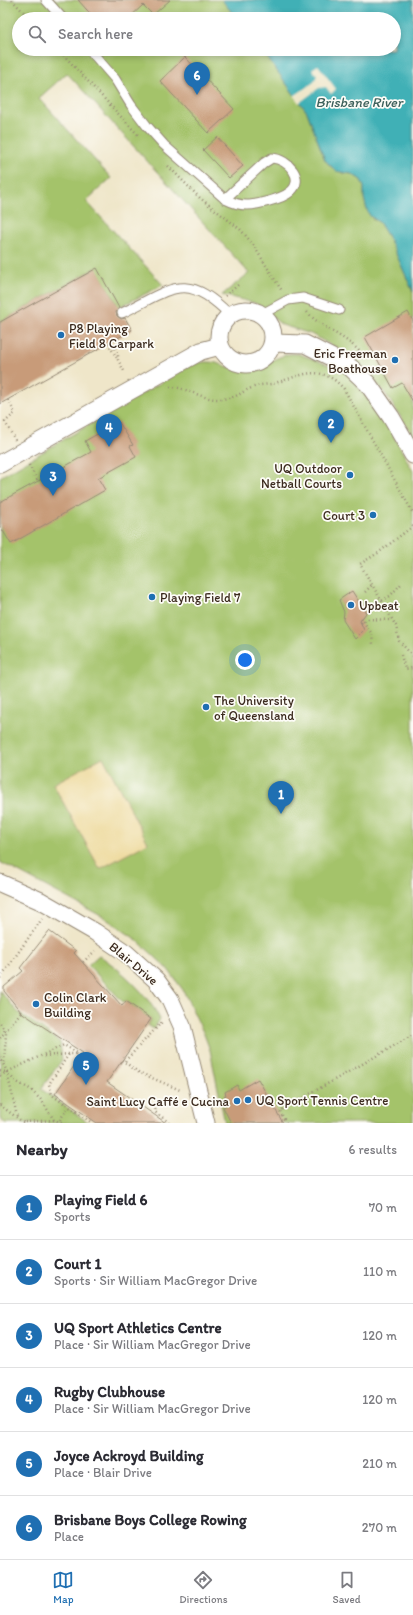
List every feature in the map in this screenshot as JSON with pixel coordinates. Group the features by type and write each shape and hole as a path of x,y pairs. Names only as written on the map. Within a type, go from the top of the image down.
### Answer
{"street":[{"path":"244,310 262,314 272,328 273,343 264,358 250,364 233,361 226,355 220,346 219,336 220,328 230,315 244,310"},
{"path":"273,343 305,344 350,367 368,384 391,417 413,455"},
{"path":"0,464 201,351 220,346"},
{"name":"Blair Drive","path":"0,883 41,901 95,932 126,953 156,980 170,999 182,1026 206,1123"}],"lane":[{"path":"46,0 57,12"},
{"path":"95,56 118,83 128,101 147,126 164,145 225,199 245,205 283,196 294,187 296,180 294,172 288,163 280,158 272,158 264,163 225,199"},
{"path":"122,313 166,292 187,287 202,292 215,301 230,315"},
{"path":"262,314 288,300 303,298 339,310"}],"path":[{"path":"12,0 23,12"},
{"path":"223,297 238,285"},
{"path":"110,342 118,354 118,360 124,371"},
{"path":"166,388 178,388 217,399 234,398 256,386 274,384 296,375 314,373 323,374 335,380 344,390 413,513"},
{"path":"8,400 15,413 4,422 14,438"},
{"path":"27,462 37,480"},
{"path":"413,526 378,553 360,564 392,620 400,641 413,656"},
{"path":"365,611 390,596 401,584"},
{"path":"366,592 372,585"},
{"path":"361,618 362,622 372,634 373,644"},
{"path":"362,622 368,619 392,620"},
{"path":"401,656 405,669 413,668"},
{"path":"0,978 42,919"},
{"path":"82,962 95,951"},
{"path":"0,1038 6,1033 21,1012"},
{"path":"164,1020 124,1061 138,1072 180,1090"},
{"path":"0,1023 6,1033 4,1065"},
{"path":"284,1122 280,1111 413,1035"},
{"path":"0,1076 41,1057 64,1044 87,1059 79,1054 69,1054 41,1057"},
{"path":"69,1054 49,1084 52,1095 92,1123"},
{"path":"0,1057 7,1072 17,1116"},
{"path":"0,1071 7,1072 15,1081 30,1089 42,1100 55,1121"},
{"path":"0,1105 24,1122 61,1122 68,1107"},
{"path":"156,1105 155,1112 170,1123"}],"green space":[{"path":"0,0 222,0 231,12 12,12 12,56 266,56 307,112 325,160 330,166 342,173 352,174 361,180 364,187 364,198 367,210 373,219 379,222 390,240 413,292 413,436 383,390 347,354 311,334 282,325 255,303 222,295 249,273 67,73 39,98 111,178 86,201 163,285 119,307 96,268 0,322"},
{"path":"289,354 299,354 347,372 385,420 413,471 413,1123 225,1123 210,1050 183,990 167,968 137,940 105,918 0,862 0,477 191,365 201,362 209,362 241,370 259,366"},
{"path":"99,955 117,968 141,991 148,1000 160,1019 154,1029 147,1025 151,1019 126,1001 123,1002 88,965"},
{"path":"0,991 18,1012 60,1042 62,1060 41,1089 89,1123 5,1123 0,1119"}],"sand":[{"path":"103,757 148,843 100,869 53,784"}],"water":[{"name":"Brisbane River","path":"222,0 413,0 413,292 390,240 379,222 370,216 367,210 364,198 364,187 361,180 352,174 336,171 325,160 307,112 266,56 401,56 401,12 231,12"}],"pier":[{"path":"318,65 336,89 331,94 326,87 319,88 299,103 294,96 314,82 317,75 312,69"}],"building":[{"path":"78,0 170,0 156,12 150,12 143,5 136,12 89,12"},
{"path":"185,57 234,109 208,133 160,81"},
{"path":"217,137 243,166 229,178 203,150"},
{"name":"P8 Playing Field 8 Carpark","path":"97,268 119,308 116,312 117,316 121,319 125,318 132,330 0,404 0,322"},
{"name":"Eric Freeman Boathouse","path":"408,312 413,321 413,402 402,383 393,388 365,337"},
{"path":"119,422 133,445 130,446 136,457 98,478 105,490 11,544 0,526 0,502 91,452 85,441"},
{"path":"352,591 366,613 360,621 364,630 355,639 343,620 344,612 339,600"},
{"name":"Colin Clark Building","path":"49,931 76,951 74,953 122,1006 126,1001 151,1019 107,1082 166,1123 97,1123 55,1094 83,1053 21,1012 4,991 4,987 23,971 20,968"},
{"name":"UQ Sport Tennis Centre","path":"258,1079 283,1123 231,1123 223,1107 229,1104 224,1096 226,1095 225,1092 237,1085 239,1090"}],"place":[{"name":"Brisbane Boys College Rowing","path":"197,95"},
{"name":"P8 Playing Field 8 Carpark","path":"61,335"},
{"name":"Eric Freeman Boathouse","path":"395,360"},
{"name":"Court 1","path":"331,443"},
{"name":"Rugby Clubhouse","path":"109,447"},
{"name":"UQ Outdoor Netball Courts","path":"350,475"},
{"name":"UQ Sport Athletics Centre","path":"53,496"},
{"name":"Court 3","path":"373,515"},
{"name":"Playing Field 7","path":"152,597"},
{"name":"Upbeat","path":"351,605"},
{"name":"The University of Queensland","path":"206,707"},
{"name":"Playing Field 6","path":"281,814"},
{"name":"Colin Clark Building","path":"36,1004"},
{"name":"Joyce Ackroyd Building","path":"86,1085"},
{"name":"UQ Sport Tennis Centre","path":"248,1100"},
{"name":"Saint Lucy Caffé e Cucina","path":"237,1101"}]}
